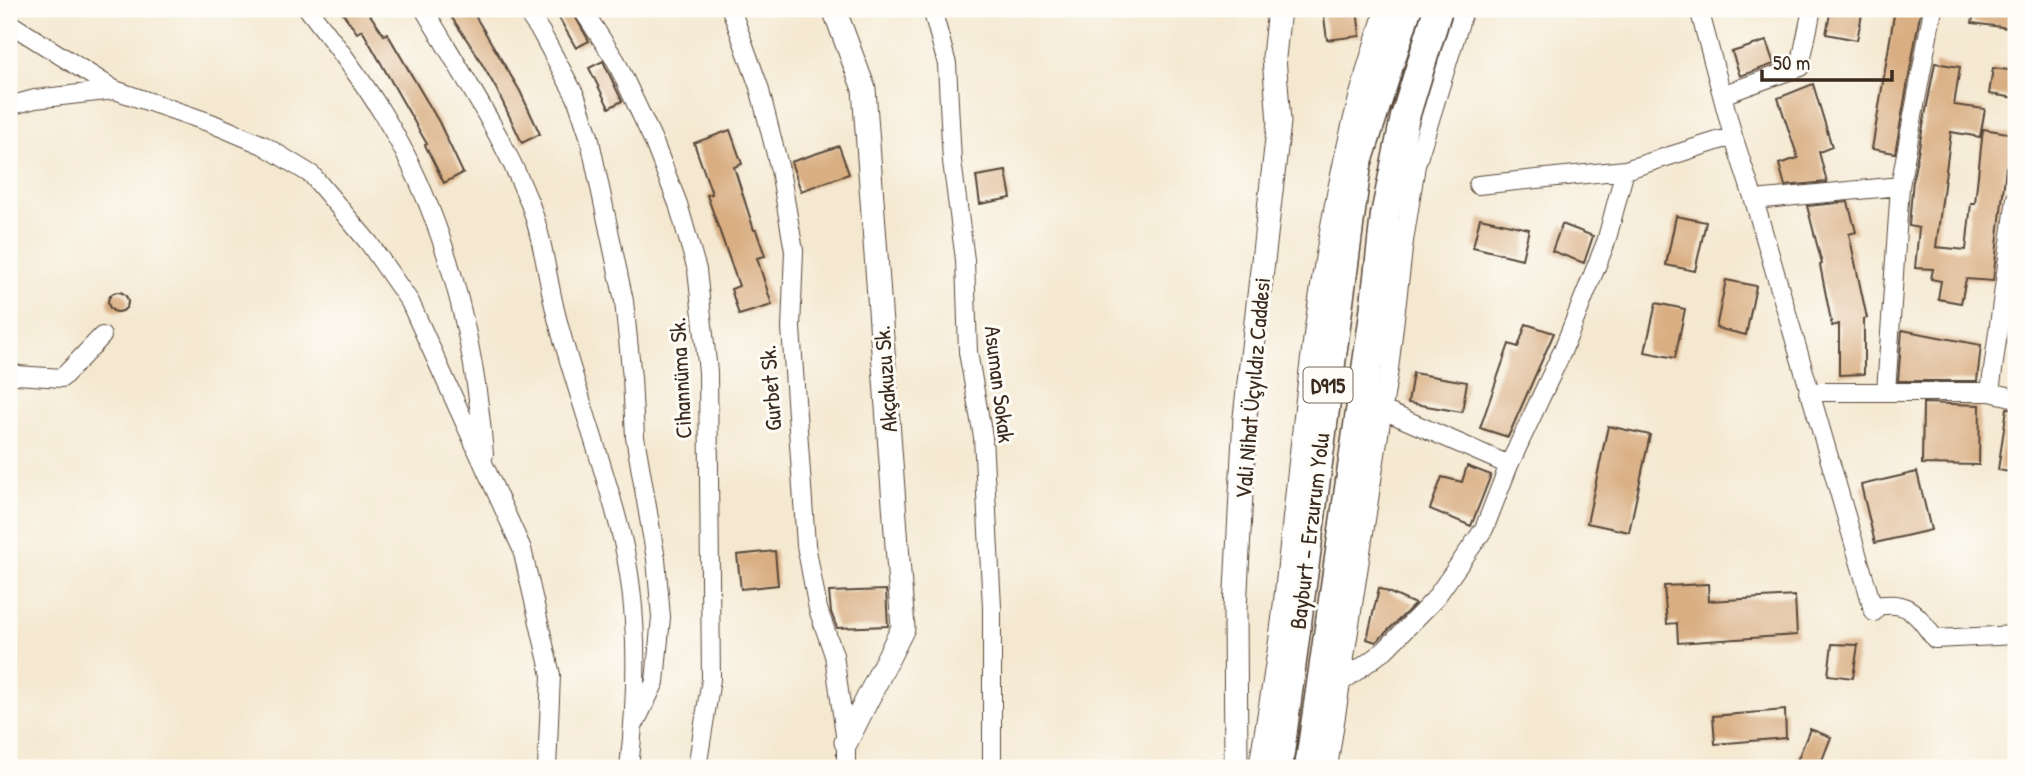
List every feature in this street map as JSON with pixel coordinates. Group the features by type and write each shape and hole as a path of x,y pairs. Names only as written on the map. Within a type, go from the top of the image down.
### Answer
{"highway":[{"name":"Bayburt - Erzurum Yolu","path":"1278,768 1357,165 1407,9"},
{"name":"Bayburt - Erzurum Yolu","path":"1309,768 1373,321 1384,215 1405,117 1438,9"}],"main road":[{"name":"Akçakuzu Sk.","path":"834,9 864,89 903,628 846,743"},
{"name":"Vali Nihat Üçyıldız Caddesi","path":"1236,768 1235,609 1245,417 1279,122 1274,57 1279,9"}],"street":[{"path":"308,9 383,114 417,179 444,249 464,320 481,413 485,469"},
{"path":"424,9 500,141 531,205 547,263 556,317 620,527 629,577 635,648 634,725 629,768"},
{"path":"526,9 576,97 589,136 624,301 635,437 656,559 661,617 655,682 634,725"},
{"name":"Cihannüma Sk.","path":"582,9 616,61 653,140 678,204 697,270 708,372 711,679 697,768"},
{"name":"Gurbet Sk.","path":"731,9 759,87 780,170 794,251 790,328 806,545 818,609 834,655 846,743 846,768"},
{"name":"Asuman Sokak","path":"932,9 947,64 952,161 965,260 968,352 983,436 992,607 992,768"},
{"path":"1258,768 1282,615 1323,253 1345,152 1385,9"},
{"path":"1328,768 1383,410 1416,165 1464,9"},
{"path":"1699,9 1733,136 1873,609 1893,604 1912,609 1935,639 2016,635"},
{"path":"1722,95 1800,67 1812,9"},
{"path":"1886,392 1900,186 1933,9"},
{"path":"9,23 115,90 253,140 312,176 369,243 410,302 522,549 551,675 547,768"},
{"path":"9,106 35,99 115,90"},
{"path":"1478,185 1625,170 1733,136"},
{"path":"1339,684 1385,650 1434,600 1484,529 1509,465 1562,352 1606,242 1625,170"},
{"path":"1754,200 1900,186"},
{"path":"1990,392 2016,198"},
{"path":"9,370 17,375 62,378 102,335"},
{"path":"1808,392 1990,392 2016,398"},
{"path":"1383,410 1509,465"}],"building":[{"path":"340,9 366,9 384,35 387,33 439,122 463,173 444,183 425,145 427,144 362,30 357,33"},
{"path":"446,9 471,9 520,91 540,134 522,143 497,90"},
{"path":"554,9 571,9 589,41 576,48"},
{"path":"1323,9 1357,9 1360,36 1327,40"},
{"path":"1831,9 1863,9 1857,40 1826,34"},
{"path":"1895,9 1921,9 1895,153 1872,149"},
{"path":"1975,9 2016,9 2016,29 1972,23"},
{"path":"1766,41 1774,64 1740,76 1732,52"},
{"path":"603,61 622,101 609,108 589,68"},
{"path":"1935,63 1960,67 1954,105 1985,109 1980,137 1951,132 1936,247 1966,250 1971,203 1975,203 1983,129 2014,134 2009,168 2006,167 1993,281 1966,279 1961,303 1938,299 1941,281 1931,279 1933,269 1915,268 1919,228 1909,226 1913,179"},
{"path":"1993,68 2016,71 2016,98 1989,94"},
{"path":"1813,84 1832,147 1819,152 1827,182 1785,186 1779,164 1798,158 1778,98"},
{"path":"730,130 742,164 734,167 765,256 757,258 772,305 739,315 731,289 739,286 707,195 712,194 694,143"},
{"path":"839,146 849,174 801,191 791,162"},
{"path":"1006,171 1011,198 980,204 976,176"},
{"path":"1848,202 1856,232 1849,234 1867,318 1864,319 1864,374 1839,375 1839,324 1832,326 1820,265 1822,264 1807,206"},
{"path":"1676,216 1706,222 1695,271 1666,265"},
{"path":"1480,218 1529,229 1522,259 1473,247"},
{"path":"1562,224 1593,236 1584,263 1552,251"},
{"path":"1726,280 1756,286 1746,335 1716,328"},
{"path":"114,292 122,292 128,302 122,312 114,312 108,306 108,298"},
{"path":"1656,303 1685,309 1675,358 1645,352"},
{"path":"1526,324 1554,333 1508,437 1480,428 1509,344 1518,347"},
{"path":"1902,330 1981,345 1977,381 1898,381"},
{"path":"1413,373 1467,382 1462,412 1408,403"},
{"path":"1923,403 1980,405 1979,465 1922,464"},
{"path":"2007,408 2016,409 2016,473 1998,470"},
{"path":"1608,426 1650,435 1629,532 1587,523"},
{"path":"1467,466 1491,475 1471,526 1430,509 1442,477 1462,482"},
{"path":"1917,472 1931,530 1875,543 1861,485"},
{"path":"775,551 778,585 741,589 737,555"},
{"path":"1708,584 1709,601 1795,596 1797,635 1678,643 1677,623 1667,624 1664,586"},
{"path":"1379,588 1415,604 1376,642 1367,639"},
{"path":"886,590 888,626 837,628 831,612 829,592"},
{"path":"1832,644 1858,645 1853,678 1828,675"},
{"path":"1785,710 1786,738 1715,744 1713,716"},
{"path":"1810,729 1831,737 1819,768 1794,768"}]}
